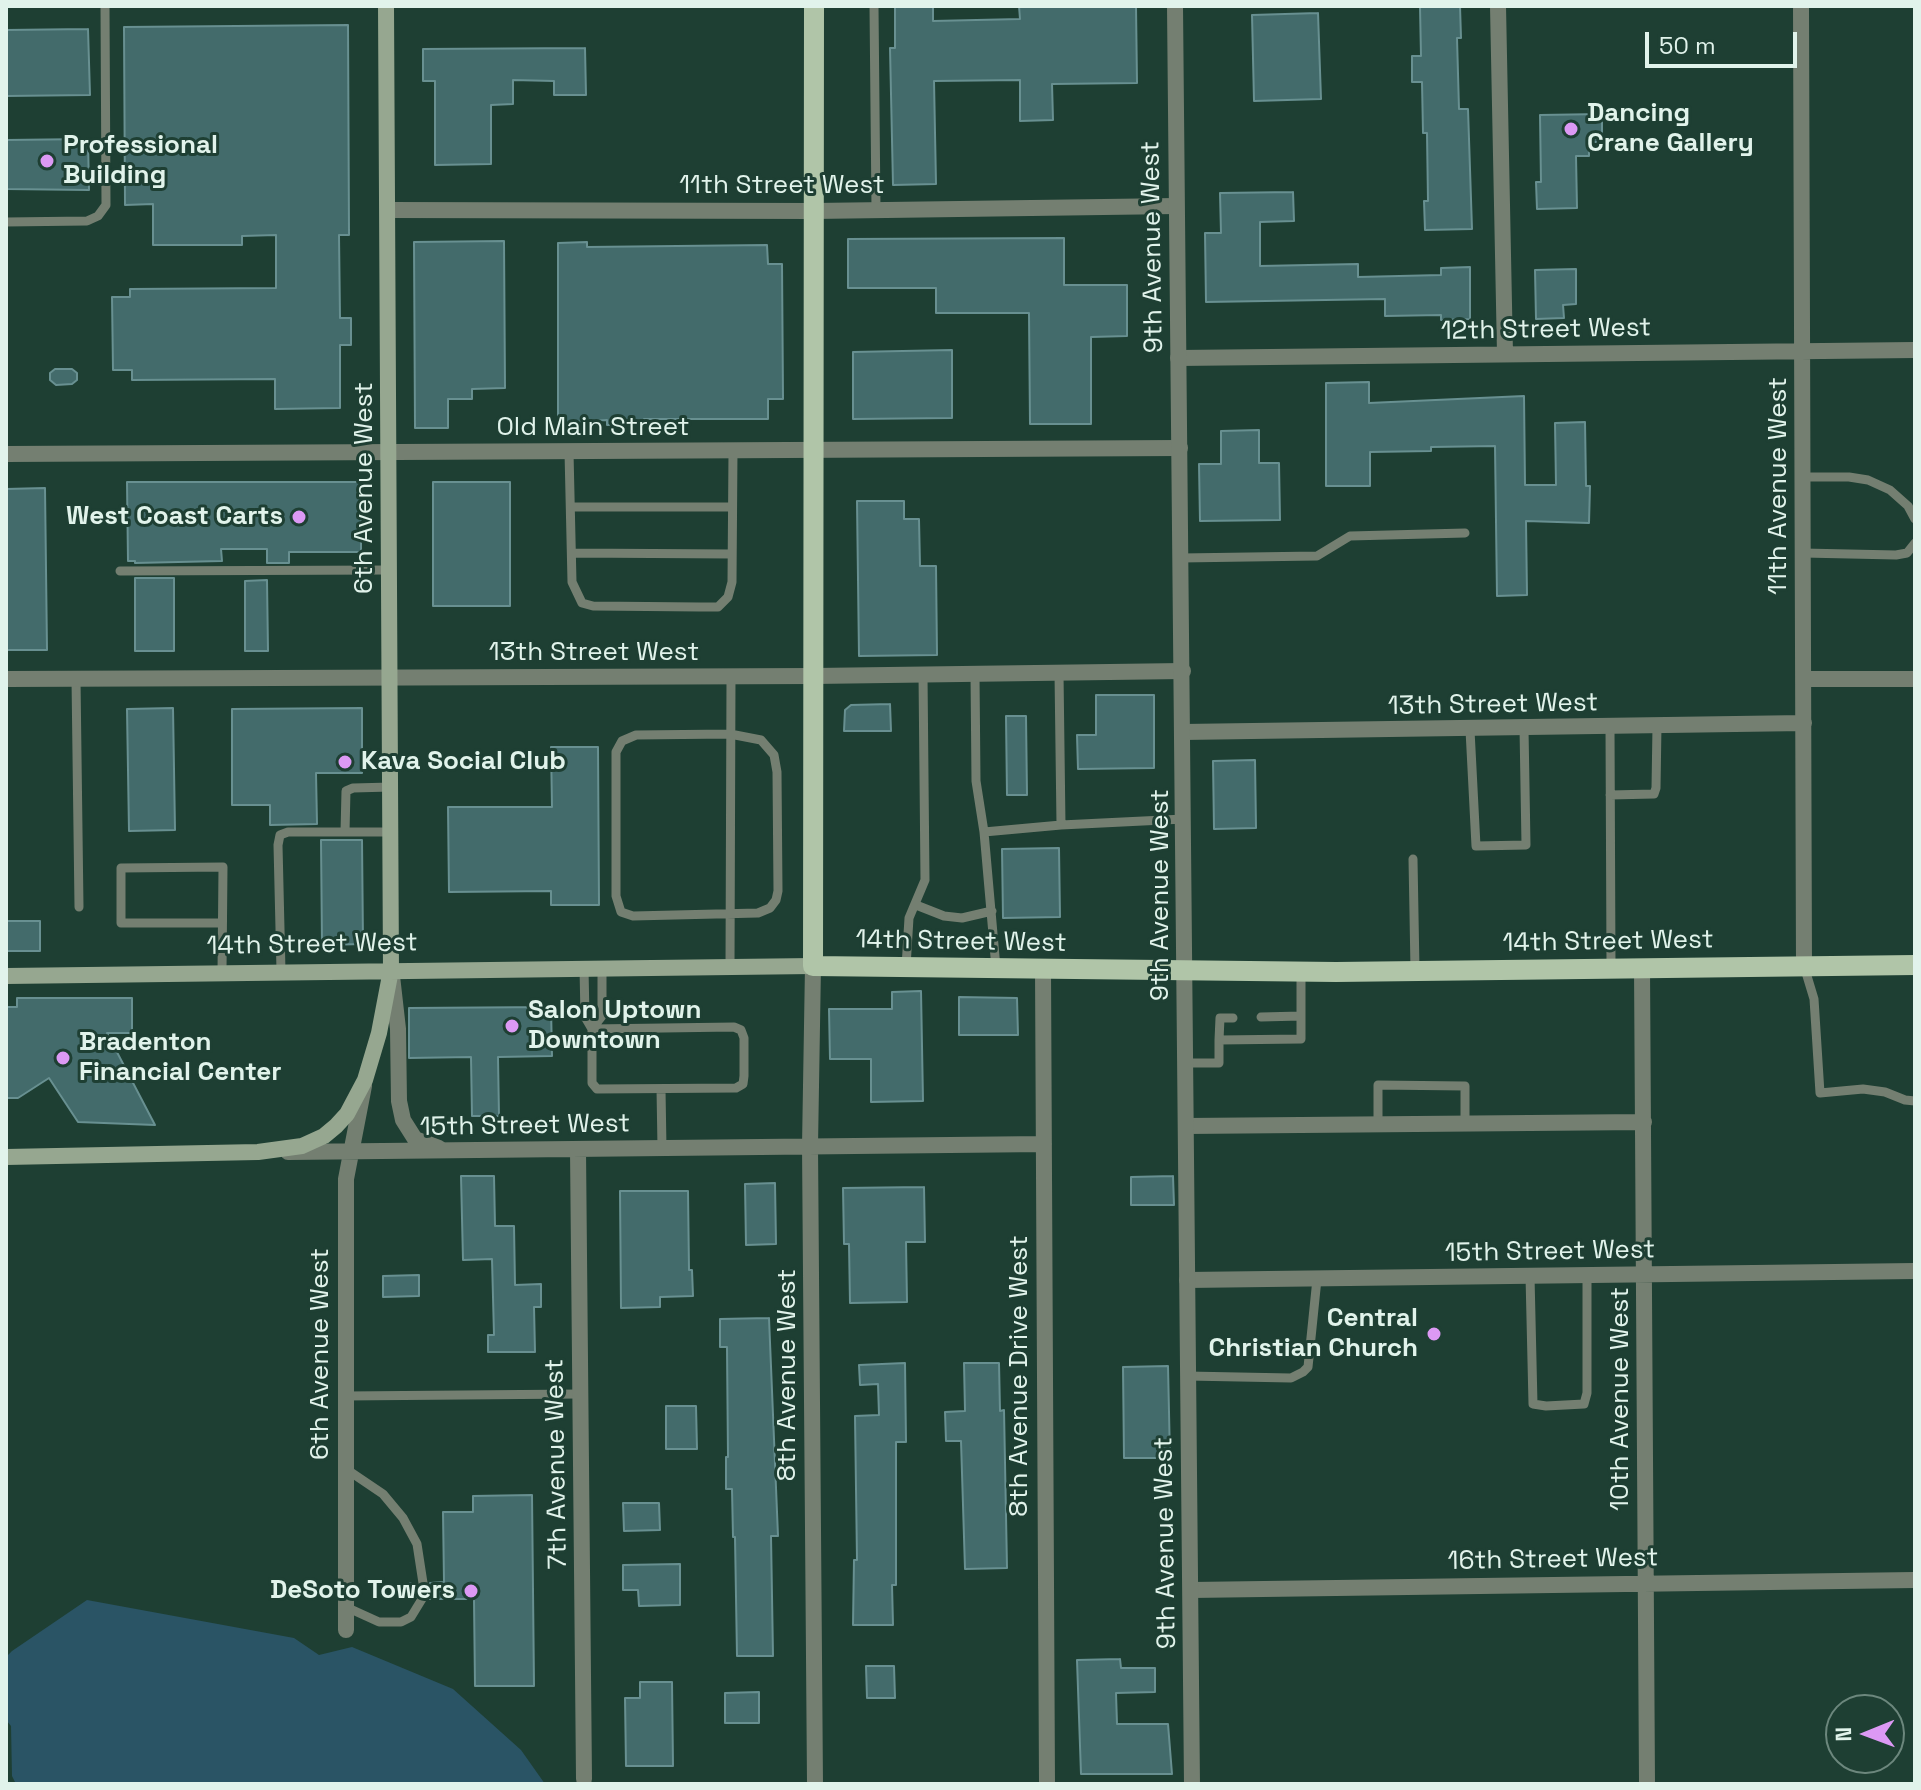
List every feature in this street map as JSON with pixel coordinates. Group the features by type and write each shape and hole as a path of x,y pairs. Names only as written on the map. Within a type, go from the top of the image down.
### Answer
{"main road":[{"name":"6th Avenue West","path":"258,1152 302,1146 324,1136 347,1114 365,1080 379,1033 391,970 386,6"},
{"path":"813,966 814,6"},
{"name":"14th Street West","path":"6,976 813,966 1301,972 1915,965"},
{"name":"15th Street West","path":"6,1157 258,1152"}],"street":[{"name":"9th Avenue West","path":"1175,6 1192,1784"},
{"path":"1498,6 1505,354"},
{"name":"11th Avenue West","path":"1801,6 1804,966"},
{"name":"11th Street West","path":"388,210 814,211 1176,206"},
{"name":"12th Street West","path":"1178,358 1915,350"},
{"name":"Old Main Street","path":"6,454 1180,448"},
{"name":"13th Street West","path":"6,679 814,676 1183,671"},
{"path":"1804,679 1915,679"},
{"name":"13th Street West","path":"1183,732 1804,723"},
{"name":"8th Avenue West","path":"813,966 810,1146 815,1784"},
{"name":"10th Avenue West","path":"1642,967 1647,1784"},
{"name":"8th Avenue Drive West","path":"1043,969 1047,1784"},
{"name":"6th Avenue West","path":"391,970 398,1029 399,1101 403,1120 415,1139 452,1151"},
{"name":"6th Avenue West","path":"346,1630 346,1179 365,1080"},
{"path":"1186,1126 1644,1122"},
{"name":"15th Street West","path":"258,1152 1044,1144"},
{"name":"7th Avenue West","path":"578,1150 584,1779"},
{"name":"15th Street West","path":"1187,1280 1915,1271"},
{"name":"16th Street West","path":"1191,1590 1915,1580"}],"lane":[{"path":"6,222 78,221 98,216 108,199 105,6"},
{"path":"874,6 876,210"},
{"path":"569,452 572,582 582,603 593,606 718,607 728,597 732,582 733,451"},
{"path":"1803,477 1868,480 1890,490 1908,506 1915,519"},
{"path":"571,507 732,507"},
{"path":"1181,558 1317,556 1350,536 1465,533"},
{"path":"1803,553 1896,555 1907,553 1915,543"},
{"path":"572,553 732,554"},
{"path":"120,571 390,570"},
{"path":"1059,673 1061,825"},
{"path":"906,967 909,918 925,880 923,674"},
{"path":"975,674 976,781 984,832 996,968"},
{"path":"730,967 731,676"},
{"path":"76,679 79,907"},
{"path":"1610,795 1654,794 1657,726"},
{"path":"1610,727 1611,967"},
{"path":"1470,730 1476,846 1526,845 1524,728"},
{"path":"730,734 761,740 774,755 777,772 776,900 770,908 758,913 730,915 633,916 621,912 616,896 616,752 622,741 636,735 730,734"},
{"path":"345,832 346,791 391,787"},
{"path":"984,832 1184,819"},
{"path":"281,971 280,835 288,832 391,832"},
{"path":"1413,859 1415,970"},
{"path":"222,923 121,923 121,868 223,867 222,972"},
{"path":"916,905 944,916 962,918 992,911"},
{"path":"1804,966 1814,999 1820,1093 1863,1089 1915,1101"},
{"path":"584,968 585,1017 592,1029 592,1083 597,1089 736,1088 743,1084 744,1038 741,1030 734,1027 592,1029"},
{"path":"592,1029 602,1016 602,968"},
{"path":"1219,1040 1301,1039 1301,972"},
{"path":"1261,1017 1301,1016"},
{"path":"1186,1063 1219,1063 1220,1018 1233,1018"},
{"path":"1378,1124 1378,1085 1465,1086 1465,1124"},
{"path":"661,1089 662,1148"},
{"path":"1530,1276 1533,1404 1546,1406 1584,1404 1587,1393 1587,1275"},
{"path":"1187,1376 1291,1378 1303,1372 1308,1367 1317,1279"},
{"path":"345,1396 580,1394"},
{"path":"345,1469 383,1494 403,1518 417,1544 423,1583"},
{"path":"346,1607 379,1622 401,1622 411,1617 422,1599"}],"water":[{"path":"87,1600 294,1638 319,1655 352,1647 453,1689 521,1750 545,1784 16,1784 12,1776 11,1726 6,1720 6,1657"}],"building":[{"path":"895,6 933,6 933,21 1020,19 1019,6 1136,6 1137,83 1052,84 1053,120 1020,121 1020,80 934,81 936,184 893,185 890,48 895,48"},
{"path":"1460,6 1461,38 1457,38 1459,109 1468,109 1472,229 1425,230 1424,201 1428,201 1427,133 1423,133 1422,82 1412,82 1412,56 1421,56 1420,7"},
{"path":"1318,13 1321,99 1254,101 1252,15"},
{"path":"348,25 349,235 339,235 340,318 351,318 351,345 340,345 340,408 275,409 275,379 132,380 132,370 113,370 112,297 130,297 130,289 276,288 276,235 242,236 242,245 153,245 153,204 125,205 124,27"},
{"path":"88,29 90,95 6,96 6,30"},
{"path":"585,48 586,95 554,95 554,81 513,80 513,104 491,105 491,164 435,165 435,81 423,81 423,49"},
{"path":"1602,114 1602,142 1589,142 1589,156 1576,156 1577,208 1537,209 1536,182 1541,182 1540,115"},
{"name":"Professional Building","path":"88,139 89,190 6,189 6,140"},
{"path":"1293,192 1294,221 1260,222 1260,266 1358,264 1358,277 1441,275 1441,268 1470,267 1470,319 1441,320 1441,315 1385,316 1385,299 1206,302 1205,233 1221,233 1220,193"},
{"path":"1064,238 1064,285 1127,285 1127,336 1091,337 1091,424 1030,424 1029,313 936,313 936,288 848,288 848,239"},
{"path":"504,241 505,388 472,389 472,399 448,399 448,428 415,428 414,242"},
{"path":"587,242 587,247 767,245 768,264 782,264 783,399 768,399 768,419 644,419 644,424 622,425 607,425 607,420 558,423 558,243"},
{"path":"1576,269 1576,304 1563,305 1564,318 1536,319 1535,270"},
{"path":"952,350 952,418 853,419 853,352"},
{"path":"55,369 72,369 77,373 77,380 72,384 56,385 50,380 50,373"},
{"path":"1369,382 1369,403 1524,396 1525,485 1556,485 1555,423 1585,422 1586,486 1590,486 1589,523 1526,521 1527,595 1497,596 1495,446 1370,452 1370,486 1326,486 1326,383"},
{"path":"1259,430 1259,463 1279,463 1280,520 1200,521 1199,464 1221,464 1221,431"},
{"path":"127,482 361,482 361,552 289,552 289,563 267,563 267,549 221,549 222,561 128,561"},
{"path":"433,482 510,482 510,606 433,606"},
{"path":"45,488 47,650 6,650 6,489"},
{"path":"857,501 904,501 904,519 919,519 920,566 936,566 937,655 859,656"},
{"path":"135,578 174,578 174,651 135,651"},
{"path":"267,580 268,651 245,651 245,581"},
{"path":"1096,695 1154,695 1154,768 1078,769 1077,735 1096,735"},
{"path":"890,704 891,731 844,731 845,710 851,705"},
{"path":"173,708 175,830 129,831 127,709"},
{"path":"362,708 362,773 316,773 317,824 270,825 270,805 232,805 232,709"},
{"path":"1006,716 1026,716 1027,795 1007,795"},
{"path":"551,747 598,747 599,905 551,905 551,891 449,892 448,807 552,807"},
{"path":"1255,760 1256,828 1214,829 1213,761"},
{"path":"321,840 362,840 363,944 322,945"},
{"path":"1059,848 1060,917 1003,918 1002,849"},
{"path":"6,921 40,921 40,951 6,951"},
{"path":"921,991 923,1101 871,1102 871,1059 830,1059 829,1009 892,1009 892,992"},
{"path":"959,997 1017,998 1018,1035 959,1035"},
{"name":"Bradenton Financial Center","path":"17,998 132,998 132,1033 107,1033 155,1125 78,1122 49,1078 18,1098 6,1098 6,1007 17,1007"},
{"path":"551,1007 552,1056 498,1057 499,1116 472,1116 471,1057 409,1058 409,1008"},
{"path":"461,1176 494,1176 495,1226 514,1226 515,1285 541,1284 541,1307 534,1307 535,1352 488,1352 488,1335 494,1335 492,1259 463,1260"},
{"path":"1173,1176 1174,1205 1131,1205 1131,1177"},
{"path":"775,1183 776,1244 746,1245 745,1184"},
{"path":"924,1187 925,1242 906,1242 907,1302 850,1303 849,1244 844,1244 843,1188"},
{"path":"620,1191 688,1191 689,1270 692,1270 693,1296 660,1297 660,1307 621,1308"},
{"path":"419,1275 419,1296 383,1297 383,1276"},
{"path":"769,1318 778,1536 771,1536 773,1656 737,1656 732,1489 726,1489 727,1347 720,1347 720,1319"},
{"path":"905,1363 906,1442 896,1442 893,1625 853,1625 854,1560 857,1560 855,1416 879,1415 878,1384 860,1385 859,1365"},
{"path":"964,1363 999,1363 1000,1411 1004,1410 1007,1568 965,1569 961,1441 946,1441 945,1412 965,1411"},
{"path":"1168,1366 1170,1458 1124,1458 1123,1367"},
{"path":"666,1406 696,1406 697,1449 666,1449"},
{"name":"DeSoto Towers","path":"532,1495 534,1686 475,1686 474,1599 429,1599 427,1593 421,1592 413,1600 408,1600 408,1583 415,1583 423,1590 430,1583 444,1582 443,1512 473,1512 473,1496"},
{"path":"623,1503 659,1503 660,1530 624,1531"},
{"path":"680,1564 680,1605 639,1606 638,1590 623,1590 623,1565"},
{"path":"1120,1659 1121,1668 1155,1668 1155,1692 1116,1693 1117,1724 1168,1724 1172,1774 1081,1774 1077,1660"},
{"path":"866,1666 894,1666 895,1698 867,1698"},
{"path":"640,1682 672,1682 673,1766 626,1766 625,1698 640,1698"},
{"path":"759,1692 759,1723 725,1723 725,1693"}],"place":[{"name":"Dancing Crane Gallery","path":"1571,129"},
{"name":"Professional Building","path":"47,161"},
{"name":"West Coast Carts","path":"299,517"},
{"name":"Kava Social Club","path":"345,762"},
{"name":"Salon Uptown Downtown","path":"512,1026"},
{"name":"Bradenton Financial Center","path":"63,1058"},
{"name":"Central Christian Church","path":"1434,1334"},
{"name":"DeSoto Towers","path":"471,1591"}]}
